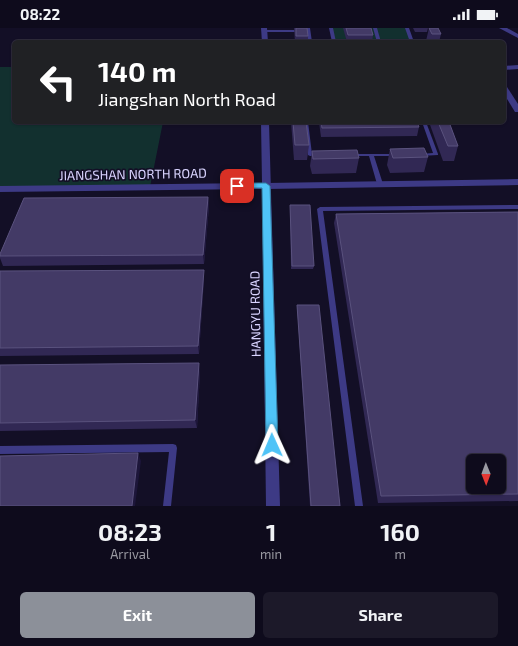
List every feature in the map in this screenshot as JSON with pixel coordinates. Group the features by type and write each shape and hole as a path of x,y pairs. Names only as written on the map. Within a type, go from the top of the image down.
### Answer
{"street":[{"path":"502,28 518,36"},
{"path":"264,30 265,40"},
{"path":"506,68 518,67"},
{"path":"507,90 518,110"},
{"name":"HANGYU ROAD","path":"265,124 274,506"},
{"name":"JIANGSHAN NORTH ROAD","path":"0,189 518,182"}],"lane":[{"path":"331,28 334,40"},
{"path":"375,28 378,40"},
{"path":"407,28 411,40"},
{"path":"264,30 308,29 310,40"},
{"path":"306,124 310,155 325,155"},
{"path":"414,155 436,154 425,124"},
{"path":"341,155 400,155"},
{"path":"371,155 380,184"},
{"path":"359,506 320,209 518,207"},
{"path":"0,450 173,448 167,506"}],"green space":[{"path":"331,28 407,28 411,40 334,40"},
{"path":"0,67 12,67 12,124 163,124 150,187 0,189"}],"building":[{"path":"296,28 307,28 308,36 296,36"},
{"path":"346,28 371,28 373,35 348,35"},
{"path":"429,28 438,28 441,34 432,34"},
{"path":"293,124 306,124 309,145 295,145"},
{"path":"321,124 418,124 419,127 322,128"},
{"path":"439,124 450,124 458,146 448,146"},
{"path":"424,148 428,157 393,158 390,149"},
{"path":"357,150 359,158 313,159 312,151"},
{"path":"208,197 203,255 0,256 24,198"},
{"path":"290,205 310,205 314,266 292,266"},
{"path":"518,212 518,494 381,496 336,214"},
{"path":"204,270 198,346 0,348 0,271"},
{"path":"297,305 319,305 340,506 311,506"},
{"path":"199,363 195,420 0,423 0,365"},
{"path":"138,453 132,506 0,506 0,456"}],"route":[{"path":"237,186 266,186 272,445"}]}
